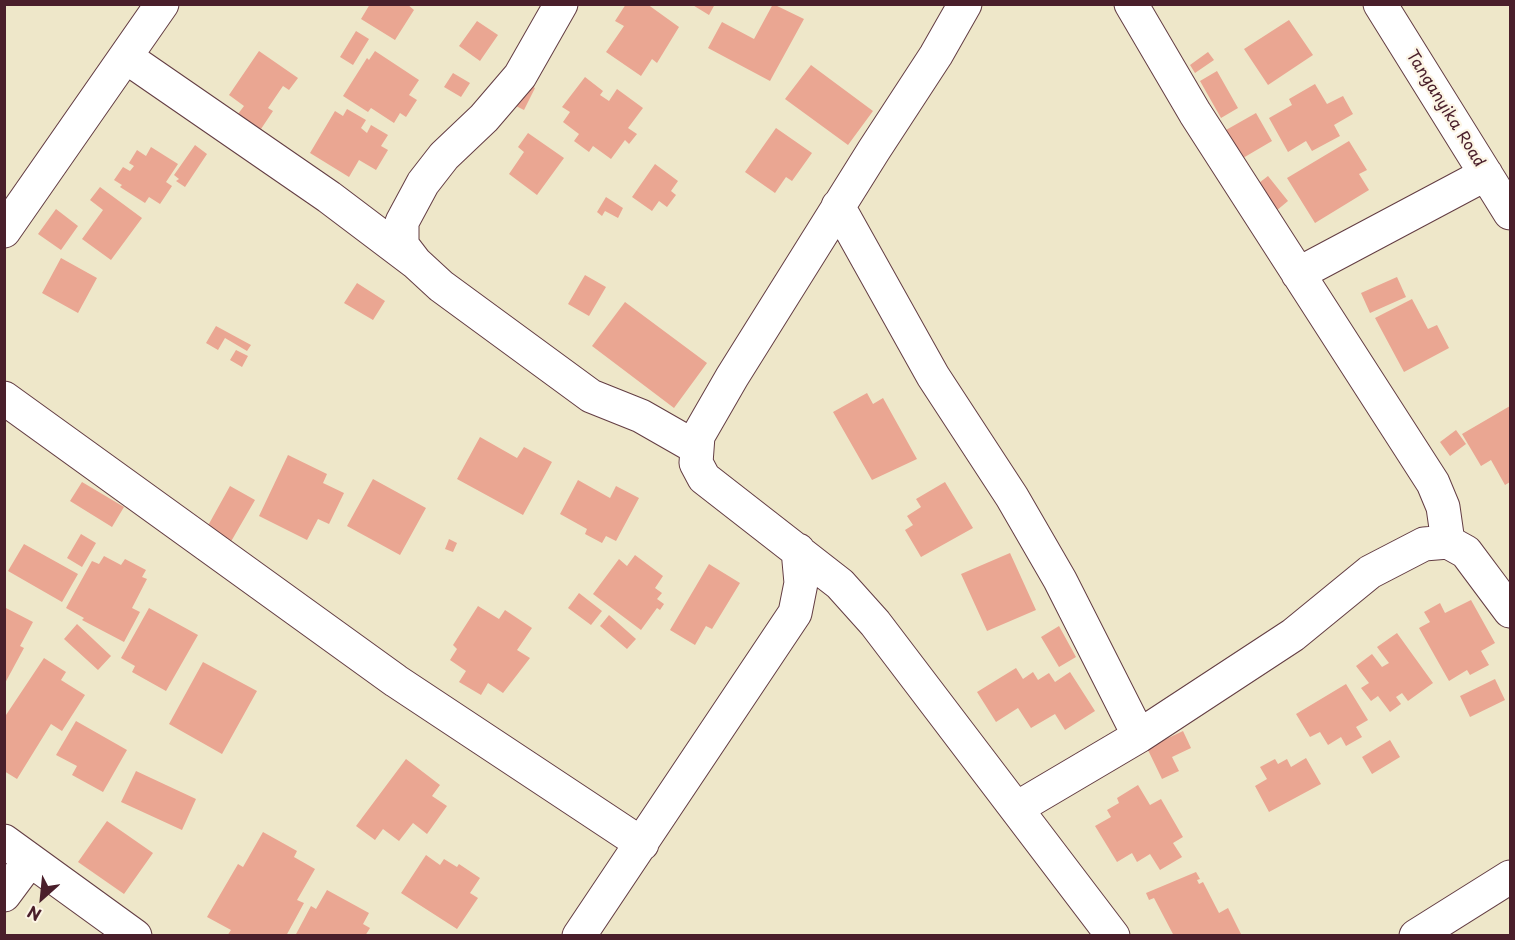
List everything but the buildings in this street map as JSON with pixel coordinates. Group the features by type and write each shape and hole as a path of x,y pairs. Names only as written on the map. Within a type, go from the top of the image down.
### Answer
{"street":[{"path":"4,231 162,4"},
{"path":"415,262 402,245 402,222 423,183 444,156 484,118 520,76 561,4"},
{"path":"965,4 936,55 838,206 732,377 698,436 696,463 704,478 840,584 874,623 1113,936"},
{"path":"1131,4 1195,113 1433,483 1443,507 1449,542"},
{"name":"Tanganyika Road","path":"1380,4 1510,213"},
{"path":"126,57 329,197 415,262 441,286 591,396 640,416 697,448"},
{"path":"1298,274 1486,174"},
{"path":"838,206 933,375 1012,497 1060,580 1139,736"},
{"path":"4,398 396,681 642,844"},
{"path":"1017,808 1139,736 1293,635 1370,572 1424,544 1449,542 1466,552 1510,611"},
{"path":"579,936 795,613 801,583 798,550"},
{"path":"4,841 135,936"},
{"path":"4,895 30,860"},
{"path":"1416,936 1510,877"}]}
